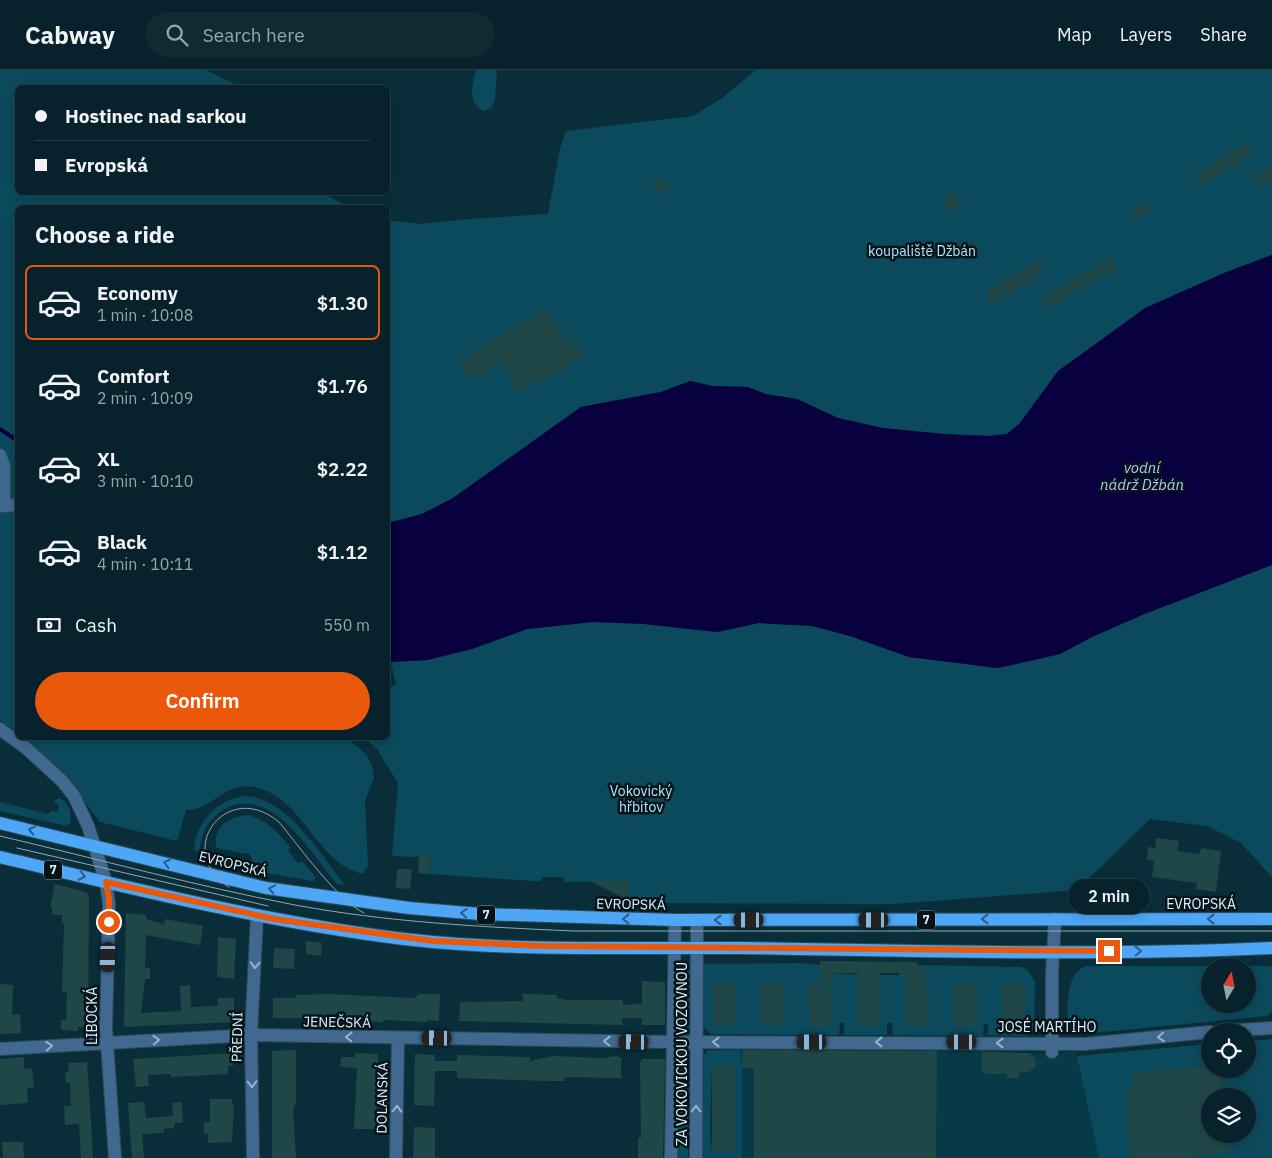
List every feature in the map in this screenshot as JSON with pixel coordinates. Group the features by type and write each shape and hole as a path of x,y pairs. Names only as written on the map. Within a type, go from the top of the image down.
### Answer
{"main road":[{"name":"EVROPSKÁ","path":"0,823 266,888 345,900 480,914 675,920 1272,919"},
{"name":"7","path":"0,857 257,916 361,933 433,941 542,946 1054,951 1272,948"}],"street":[{"path":"0,455 4,465 2,505 15,505"},
{"name":"LIBOCKÁ","path":"0,729 15,740"},
{"name":"LIBOCKÁ","path":"15,740 66,786 78,805 106,882 109,904 107,1042 115,1158"},
{"name":"PŘEDNÍ","path":"253,1158 251,1035 257,916"},
{"path":"1052,1048 1055,919"},
{"name":"ZA VOKOVICKOU VOZOVNOU","path":"671,1158 675,920"},
{"name":"ZA VOKOVICKOU VOZOVNOU","path":"696,1158 697,920"},
{"path":"1256,1029 1272,1028"},
{"name":"JOSÉ MARTÍHO","path":"673,1042 1052,1048 1201,1033"},
{"name":"JENEČSKÁ","path":"0,1049 251,1035 673,1042"},
{"name":"DOLANSKÁ","path":"396,1158 398,1038"}],"shaded area":[{"path":"1272,1039 1272,1158 742,1158 742,1063 740,1050 1002,1051 1003,1053 1063,1054 1064,1052 1076,1052 1077,1056 1201,1045 1201,1078 1256,1078 1256,1040"}],"green space":[{"path":"0,70 205,70 238,85 15,85 15,195 326,195 344,205 15,205 15,731 0,720"},
{"path":"476,70 497,70 495,99 491,108 484,111 475,103 472,93"},
{"name":"koupaliště Džbán","path":"756,70 1272,70 1272,255 1224,273 1058,371 1020,423 1007,434 988,436 944,434 883,428 838,418 797,399 765,394 748,387 712,386 690,381 661,392 581,407 453,498 422,514 390,522 390,220 420,224 548,214 560,148 566,131 693,116 722,98"},
{"name":"Vokovický hřbitov","path":"1272,565 1272,877 1241,843 1207,826 1150,819 1077,890 894,904 630,903 628,881 564,882 564,877 542,877 541,881 534,881 429,874 430,855 419,854 418,857 392,856 398,783 377,749 367,740 390,740 390,686 396,685 391,662 427,660 472,649 527,629 593,622 644,624 717,632 759,623 812,626 850,636 909,657 998,668 1060,654 1092,637 1149,612"},
{"path":"27,740 349,740 366,754 372,765 374,778 365,801 368,866 363,874 346,867 332,857 284,802 270,793 252,787 233,789 203,806 186,810 177,841 100,822 71,783"},
{"path":"246,796 261,799 275,806 289,817 314,844 345,885 337,884 302,839 288,825 273,813 257,806 241,804 223,810 209,822 201,839 199,852 194,850 199,830 210,814 226,802"},
{"path":"59,798 65,802 71,815 70,823 66,826 0,811 0,802 48,814 51,811 57,812 59,806 54,801"},
{"path":"248,815 261,820 282,837 291,848 288,850 298,863 302,861 316,878 312,881 250,870 252,858 249,854 216,848 217,834 223,824 234,818"},
{"path":"682,963 693,964 691,1035 678,1034"},
{"path":"800,963 820,965 822,973 924,976 924,965 1021,967 1027,970 1035,981 1034,1030 1026,1036 988,1035 988,1024 984,1024 983,1036 893,1035 892,1023 887,1023 887,1035 844,1035 844,1023 840,1023 839,1035 711,1034 703,1027 704,964","holes":["713,982 735,982 735,1001 733,1002 735,1006 735,1025 713,1025","761,983 784,1006 784,1025 761,1025","858,983 880,983 880,998 858,1026","906,983 928,983 928,1026 906,1026","977,983 977,1002 972,1007 977,1008 977,1026 954,1026 955,984","1003,984 1025,984 1025,1002 1020,1008 1025,1008 1025,1027 1003,1027"]},
{"path":"1085,966 1201,966 1201,1013 1256,1013 1256,966 1272,966 1272,1012 1267,1016 1072,1035 1068,1022 1068,994 1077,972"},
{"path":"1272,1039 1272,1158 1099,1158 1077,1056 1201,1045 1201,1066 1132,1073 1133,1083 1201,1076 1201,1078 1256,1078 1256,1040"},
{"path":"678,1048 689,1048 688,1158 677,1158"},
{"path":"708,1050 740,1050 742,1063 742,1158 702,1158 704,1055","holes":["712,1065 735,1065 734,1151 712,1151 710,1132"]}],"water":[{"name":"vodní nádrž Džbán","path":"1272,255 1272,565 1142,615 1092,637 1060,654 998,668 909,657 850,636 812,626 759,623 717,632 644,624 593,622 527,629 472,649 427,660 390,662 390,522 422,514 453,498 581,407 661,392 690,381 713,386 748,387 765,394 797,399 838,418 883,428 944,434 988,436 1007,434 1020,423 1058,371 1145,308 1224,273"}],"building":[{"path":"1248,141 1254,152 1242,158 1244,161 1201,185 1194,174"},
{"path":"1272,166 1272,181 1258,188 1252,177"},
{"path":"657,178 663,178 667,185 663,192 657,192 653,188 653,182"},
{"path":"955,190 962,207 949,212 942,196"},
{"path":"1145,202 1150,211 1136,218 1131,210"},
{"path":"1112,257 1118,268 1048,308 1042,297"},
{"path":"1039,261 1045,271 1033,277 1035,280 991,305 985,294 989,291 988,289"},
{"path":"546,308 568,344 576,340 584,355 545,382 543,380 536,382 518,392 499,361 485,375 482,373 470,379 459,362"},
{"path":"1156,838 1179,841 1177,851 1200,854 1201,848 1221,851 1216,892 1196,889 1197,883 1152,877 1154,861 1147,860 1148,847 1155,848"},
{"path":"419,854 430,855 429,874 418,873"},
{"path":"397,869 412,869 410,889 396,888"},
{"path":"588,880 628,881 630,898 622,897"},
{"path":"55,884 86,892 89,896 88,1019 86,1028 78,1027 78,1031 61,1030 61,1020 66,1020 67,992 62,992 64,923 62,923 62,915 52,915 52,907 50,907"},
{"path":"126,913 146,915 146,919 164,924 165,919 203,926 200,945 146,935 145,968 150,968 150,979 145,979 141,1013 181,1011 180,986 190,985 191,1007 218,1006 218,998 234,998 234,1022 124,1027"},
{"path":"218,937 236,939 234,979 217,977"},
{"path":"306,941 322,943 321,956 306,954"},
{"path":"274,948 295,949 294,969 273,968"},
{"path":"820,961 917,962 917,965 924,965 924,983 928,983 928,1026 906,1026 906,976 899,976 899,973 880,973 880,1026 858,1026 858,973 831,973 832,1026 809,1026 808,983 820,983"},
{"path":"642,981 665,982 665,1025 642,1025 642,1018 622,1018 622,1025 459,1021 460,1002 523,1001 523,994 557,995 557,998 567,1000 623,1000 623,1005 642,1004"},
{"path":"713,982 735,982 735,1025 713,1025"},
{"path":"761,982 784,982 784,1025 761,1025"},
{"path":"954,983 977,983 977,1026 954,1026"},
{"path":"0,984 13,985 12,1015 20,1014 21,1033 0,1034"},
{"path":"1002,984 1025,984 1025,1027 1002,1027"},
{"path":"327,994 415,998 419,994 440,994 439,1021 383,1020 383,1022 375,1022 366,1021 366,1019 273,1018 273,998 296,998 296,995"},
{"path":"296,1050 296,1102 293,1110 296,1158 272,1158 272,1051"},
{"path":"743,1050 937,1051 936,1158 754,1158 754,1068 742,1068"},
{"path":"982,1052 1029,1053 1035,1058 1036,1065 1028,1072 1019,1072 1019,1078 1007,1078 1007,1074 985,1074 985,1071 981,1071"},
{"path":"233,1053 234,1065 228,1066 228,1074 171,1077 171,1074 148,1075 149,1086 136,1087 133,1059"},
{"path":"355,1053 378,1054 376,1129 354,1129 357,1068 340,1067 341,1057 355,1057"},
{"path":"415,1054 435,1055 435,1061 457,1061 457,1055 530,1057 530,1061 553,1056 603,1058 616,1056 621,1058 621,1078 564,1077 565,1081 546,1081 457,1078 457,1071 435,1071 434,1106 414,1105"},
{"path":"24,1057 24,1068 32,1069 34,1087 27,1088 28,1103 0,1105 0,1059"},
{"path":"642,1059 665,1059 663,1158 638,1158 638,1137 641,1138 640,1063"},
{"path":"87,1062 93,1158 81,1158 79,1124 65,1125 64,1106 71,1106 70,1083 66,1083 65,1072 69,1072 68,1063"},
{"path":"712,1065 735,1065 735,1151 712,1151"},
{"path":"1201,1066 1201,1078 1222,1078 1222,1088 1201,1088 1201,1143 1228,1143 1229,1152 1187,1158 1131,1158 1125,1090 1133,1089 1131,1073"},
{"path":"210,1099 232,1099 232,1105 234,1105 232,1142 208,1143 208,1134 204,1134 204,1122 210,1122"},
{"path":"144,1102 146,1118 173,1116 172,1103 182,1102 183,1123 175,1123 174,1128 164,1129 164,1133 142,1134 144,1158 132,1158 128,1103"},
{"path":"414,1127 435,1128 435,1158 413,1158"},
{"path":"2,1142 23,1142 24,1158 3,1158"}],"waterway":[{"path":"0,429 15,439"}],"tram line":[{"path":"229,887 213,872 205,855 206,839 213,824 225,814 241,809 260,811 279,822 331,885 354,907 364,913"},
{"path":"0,836 258,898 330,911 399,920 574,931 1272,931"},
{"path":"17,848 268,906"}],"route":[{"path":"109,922 109,899 106,882 274,919 361,933 433,941 542,946 979,952 1109,951"}]}
